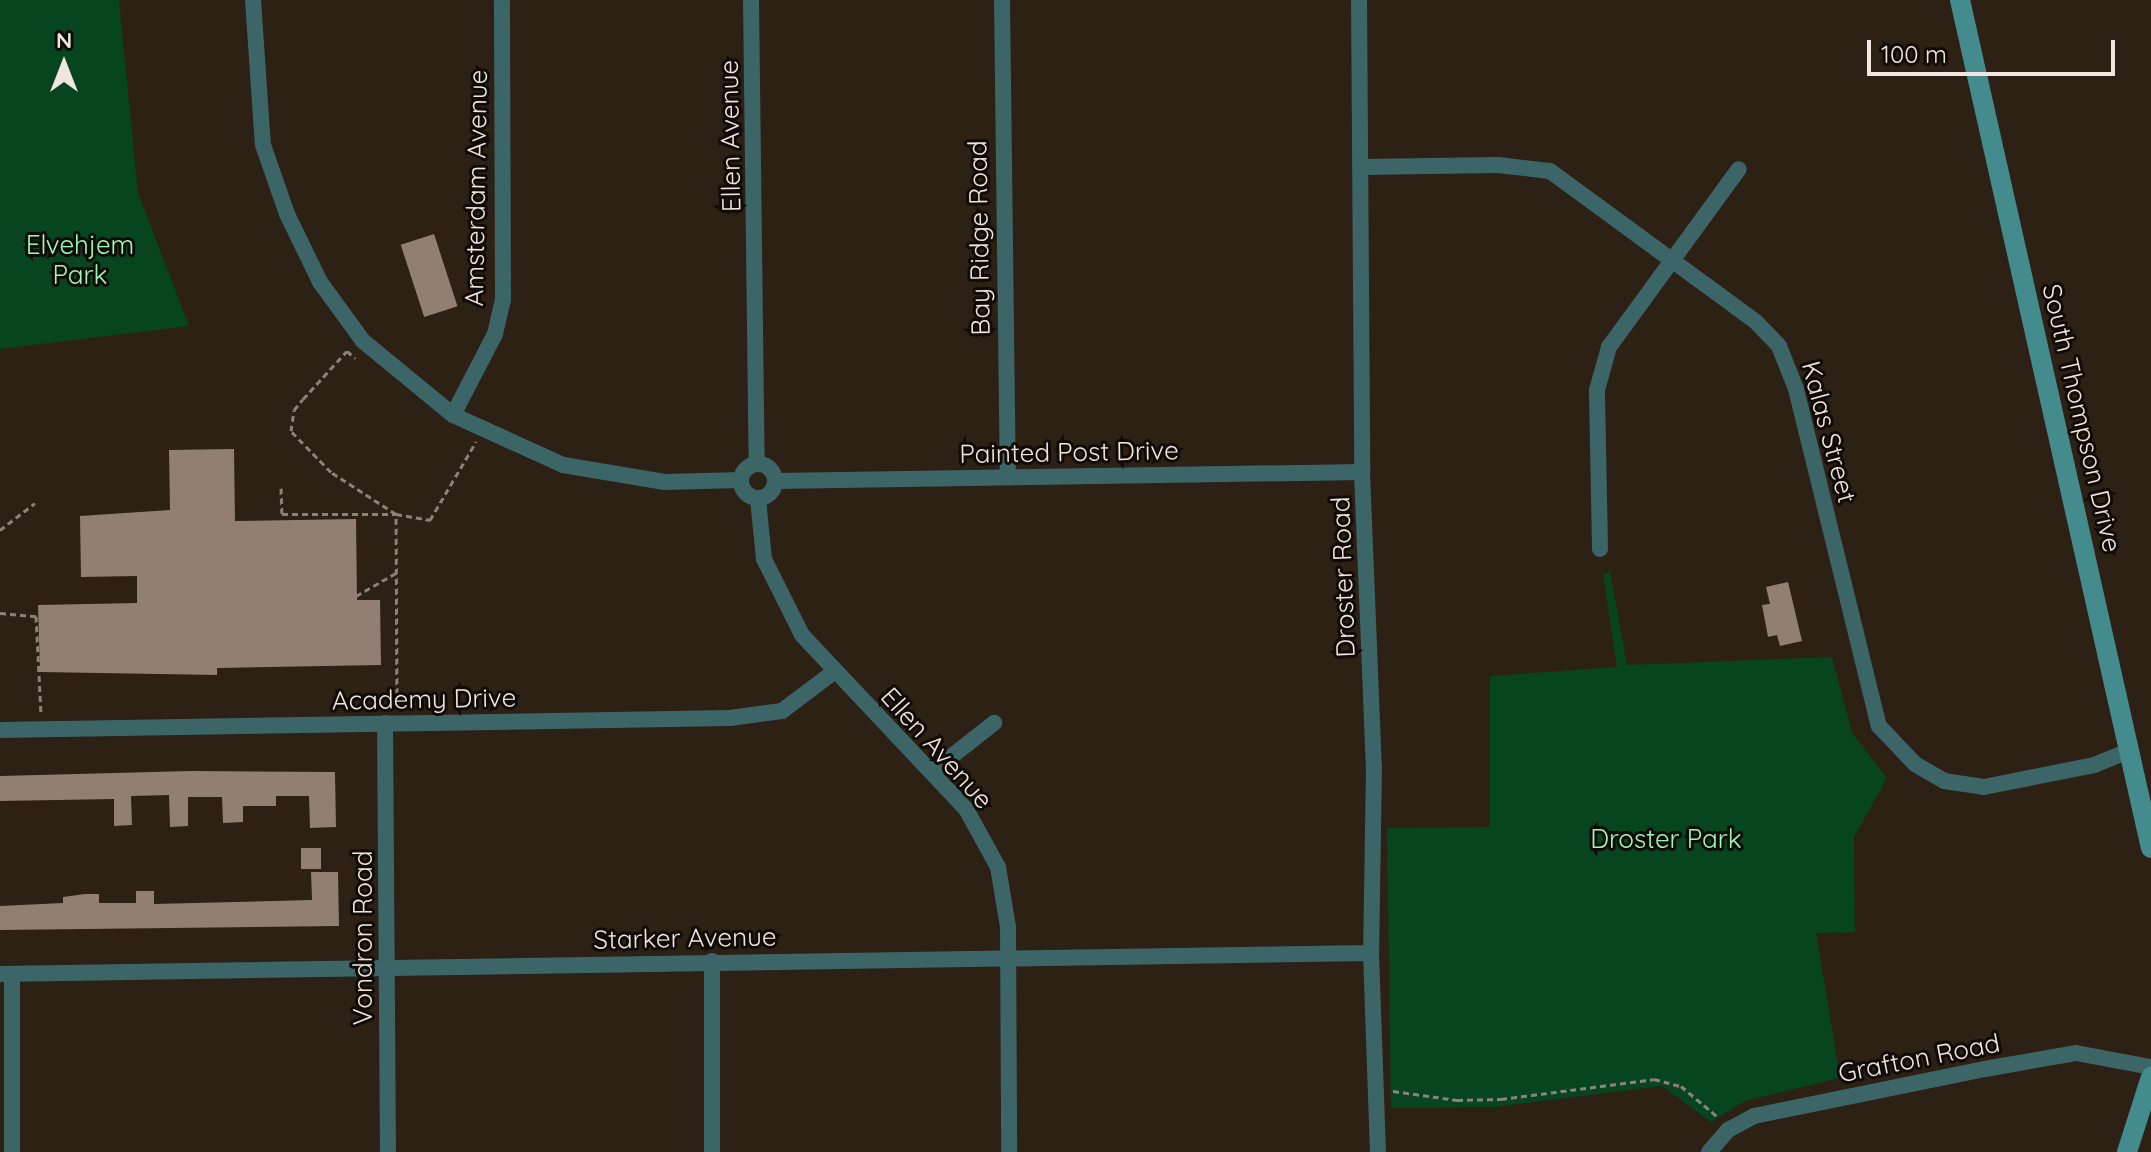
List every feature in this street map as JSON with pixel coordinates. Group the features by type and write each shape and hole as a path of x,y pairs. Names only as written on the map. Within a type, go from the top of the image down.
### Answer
{"street":[{"path":"253,0 263,145 287,214 320,282 363,341 453,415 563,465 624,477 741,480"},
{"name":"Amsterdam Avenue","path":"453,415 495,334 503,300 502,0"},
{"name":"Ellen Avenue","path":"751,0 757,463"},
{"name":"Bay Ridge Road","path":"1002,0 1008,475"},
{"name":"Droster Road","path":"1359,0 1362,472 1374,767 1371,953 1378,1152"},
{"name":"South Thompson Drive","path":"1960,0 2151,848"},
{"name":"Kalas Street","path":"1361,167 1498,165 1550,171 1756,322 1787,363 1879,726 1887,737 1931,775 1974,786 2094,765 2128,751"},
{"path":"1600,549 1597,390 1602,366 1618,330 1739,169"},
{"path":"757,463 768,466 775,481 772,491 758,499 744,490 741,480 747,467 757,463"},
{"name":"Painted Post Drive","path":"775,481 1008,475 1362,472"},
{"name":"Ellen Avenue","path":"758,499 764,559 773,586 802,635 966,809 998,867 1005,888 1008,957 1009,1152"},
{"name":"Academy Drive","path":"0,730 769,715 801,700 834,672"},
{"name":"Vondron Road","path":"385,723 388,1152"},
{"path":"933,771 994,723"},
{"name":"Starker Avenue","path":"6,974 1371,953"},
{"path":"712,961 712,1152"},
{"path":"6,974 12,1152"},
{"name":"Grafton Road","path":"1709,1152 1728,1130 1754,1116 2076,1053 2151,1067"},
{"path":"2127,1152 2151,1077"}],"path":[{"path":"355,358 347,351 303,399 294,410 291,431 331,472 396,514"},
{"path":"281,488 282,514 396,514 430,520 483,431"},
{"path":"0,530 35,503"},
{"path":"396,514 397,704"},
{"path":"356,596 396,573"},
{"path":"0,613 36,616 41,729"},
{"path":"1377,1088 1457,1100 1501,1099 1654,1079 1681,1086 1707,1103 1728,1130"}],"green space":[{"name":"Elvehjem Park","path":"0,0 119,0 138,193 189,326 0,349"},
{"name":"Droster Park","path":"1610,572 1627,665 1832,657 1852,733 1887,778 1854,837 1855,932 1816,933 1840,1078 1745,1101 1711,1122 1662,1086 1495,1107 1391,1108 1387,828 1490,827 1490,676 1617,667 1603,574"}],"building":[{"path":"434,234 457,306 424,317 401,245"},
{"path":"234,449 235,521 356,519 357,600 380,600 381,665 217,668 217,675 40,672 38,605 137,603 137,576 81,577 80,516 170,510 169,450"},
{"path":"1788,582 1802,641 1780,646 1777,635 1768,637 1762,605 1770,604 1766,587"},
{"path":"191,771 335,772 336,827 310,828 309,796 276,796 276,806 243,806 243,822 223,823 222,797 188,797 188,826 170,827 169,795 131,796 132,825 114,826 114,799 0,801 0,776"},
{"path":"301,848 321,848 321,869 301,869"},
{"path":"311,872 338,872 339,926 0,930 0,906 63,903 63,897 85,894 99,894 99,903 136,903 136,891 154,891 154,904 312,900"}]}
